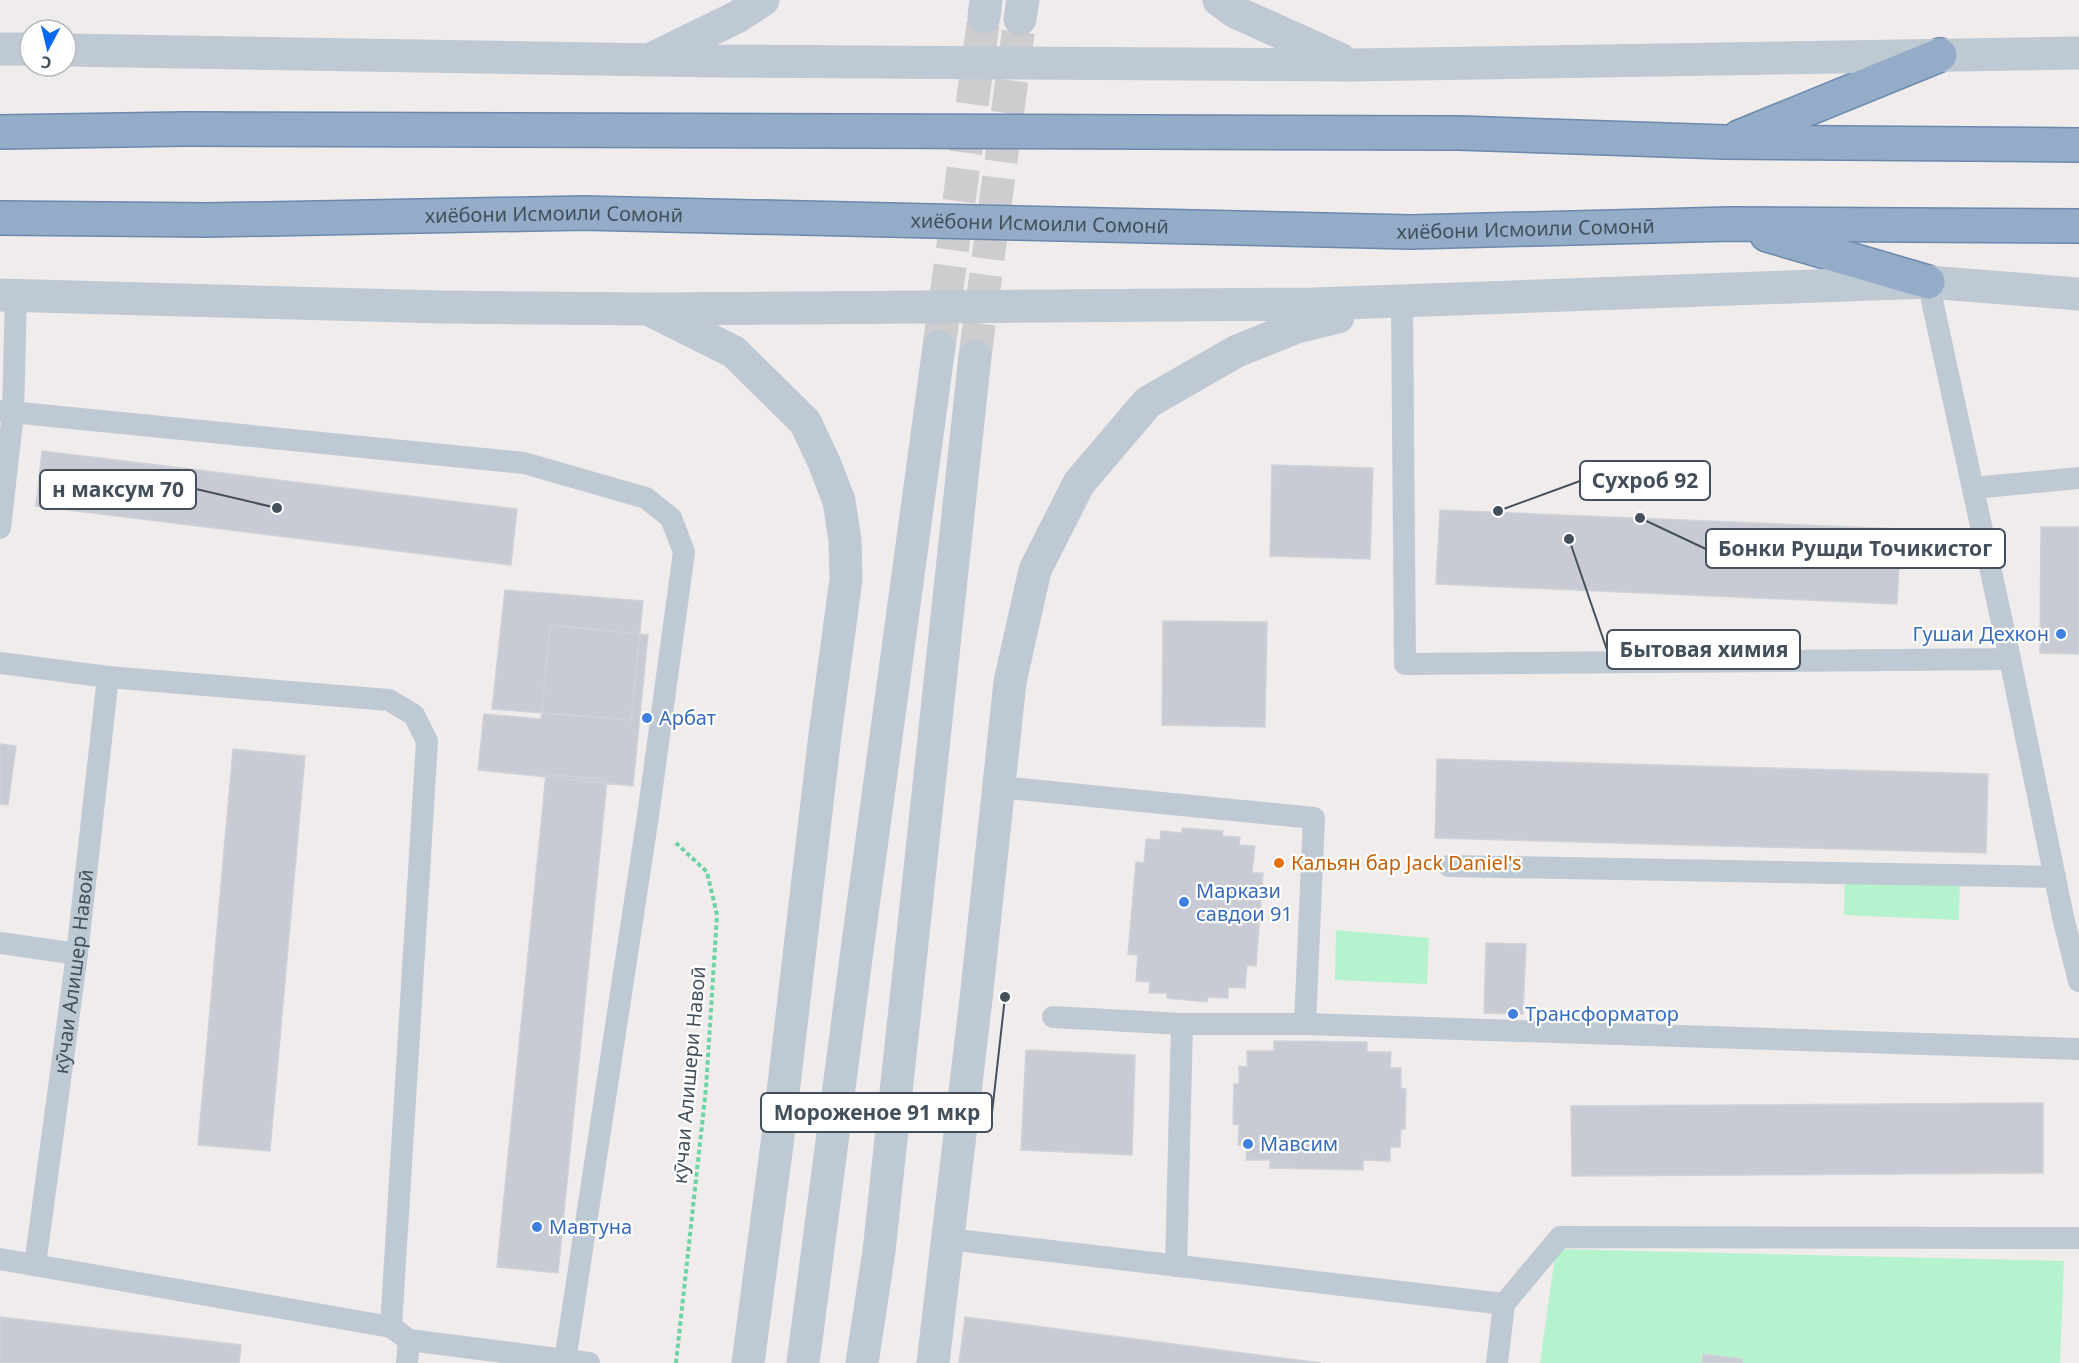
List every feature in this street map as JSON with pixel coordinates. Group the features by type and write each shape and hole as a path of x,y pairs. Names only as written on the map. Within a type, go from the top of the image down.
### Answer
{"highway":[{"path":"1725,142 1940,55"},
{"path":"0,132 194,129 1436,133 1725,142 2079,145"},
{"name":"хиёбони Исмоили Сомонӣ","path":"0,218 208,220 584,213 1411,232 1730,224 2079,226"},
{"path":"1730,224 1928,282"}],"street":[{"path":"650,60 737,16 763,0"},
{"path":"1219,0 1234,12 1352,65"},
{"path":"0,49 18,49"},
{"path":"78,50 650,60 1352,65 2079,53"},
{"path":"8,295 442,307 648,309 1314,304 1928,282 2079,294"},
{"path":"933,1363 1010,682 1035,570 1079,483 1148,402 1237,351 1298,327 1402,301"},
{"path":"648,309 734,352 804,422 824,462 838,501 845,540 846,579 823,747 778,1132 748,1363"},
{"path":"803,1363 939,347"},
{"path":"862,1363 879,1251 975,356"}],"lane":[{"path":"1928,282 2055,877 2071,917 2079,981"},
{"path":"0,528 7,412 8,295"},
{"path":"1402,301 1405,664 2010,659"},
{"path":"7,412 524,463 646,498 671,518 684,552 648,816 565,1361"},
{"path":"1973,488 2079,478"},
{"path":"0,663 108,677 389,700 414,715 427,741 400,1333 406,1363"},
{"name":"кӯчаи Алишер Навоӣ","path":"35,1265 76,954 108,677"},
{"path":"999,787 1314,818 1305,1024"},
{"path":"1449,866 2055,877"},
{"path":"0,943 76,954"},
{"path":"1053,1017 1182,1023 1305,1024 2079,1049"},
{"path":"1176,1266 1182,1023"},
{"path":"1497,1363 1504,1304 1560,1237 2079,1238"},
{"path":"948,1239 1504,1304"},
{"path":"0,1259 400,1333 589,1363"}],"path":[{"name":"кӯчаи Алишери Навоӣ","path":"648,816 707,872 717,915 706,1088 676,1363"}],"green space":[{"path":"1845,867 1960,871 1959,920 1844,915"},
{"path":"1336,930 1429,938 1427,984 1335,980"},
{"path":"1556,1249 2064,1261 2060,1363 1540,1363"}],"building":[{"path":"42,451 517,509 511,565 36,506"},
{"path":"1272,465 1373,468 1370,559 1270,556"},
{"path":"1440,510 1901,529 1897,604 1436,584"},
{"path":"2041,527 2079,527 2079,654 2040,653"},
{"path":"505,590 643,601 631,720 492,709"},
{"path":"1163,621 1267,622 1265,727 1162,725"},
{"path":"550,625 648,635 633,786 478,770 484,714 541,719"},
{"path":"0,744 16,746 8,805 0,804"},
{"path":"233,749 305,756 270,1151 198,1145"},
{"path":"1437,759 1988,774 1986,853 1435,838"},
{"path":"546,774 607,780 558,1273 497,1267"},
{"path":"1182,828 1223,831 1222,836 1240,837 1239,845 1255,846 1252,873 1263,873 1256,966 1247,965 1245,988 1228,987 1228,998 1208,997 1207,1002 1167,998 1167,993 1149,993 1150,982 1136,981 1138,955 1128,954 1136,862 1144,863 1146,839 1160,840 1161,831 1182,833"},
{"path":"1486,943 1526,944 1523,1014 1484,1013"},
{"path":"1274,1041 1367,1042 1367,1052 1391,1052 1390,1068 1401,1068 1401,1088 1406,1089 1405,1129 1401,1129 1400,1147 1390,1147 1390,1161 1363,1160 1363,1170 1270,1168 1270,1160 1246,1160 1247,1145 1238,1145 1239,1125 1233,1124 1234,1084 1239,1084 1239,1066 1247,1067 1247,1051 1274,1051"},
{"path":"1026,1050 1135,1055 1132,1155 1021,1150"},
{"path":"2043,1103 2043,1173 1572,1176 1571,1106"},
{"path":"0,1317 241,1345 239,1363 0,1363"},
{"path":"965,1317 1321,1363 959,1363"},
{"path":"1703,1354 1742,1359 1742,1363 1702,1363"}],"tunnel":[{"path":"939,347 984,17"},
{"path":"975,356 1020,19"}],"place":[{"name":"н максум 70","path":"277,508"},
{"name":"Сухроб 92","path":"1498,511"},
{"name":"Бонки Рушди Точикистог","path":"1640,518"},
{"name":"Бытовая химия","path":"1569,539"},
{"name":"Гушаи Дехкон","path":"2061,634"},
{"name":"Арбат","path":"647,718"},
{"name":"Кальян бар Jack Daniel's","path":"1279,863"},
{"name":"Маркази савдои 91","path":"1184,902"},
{"name":"Мороженое 91 мкр","path":"1005,997"},
{"name":"Трансформатор","path":"1513,1014"},
{"name":"Мавсим","path":"1248,1144"},
{"name":"Мавтуна","path":"537,1227"}]}
